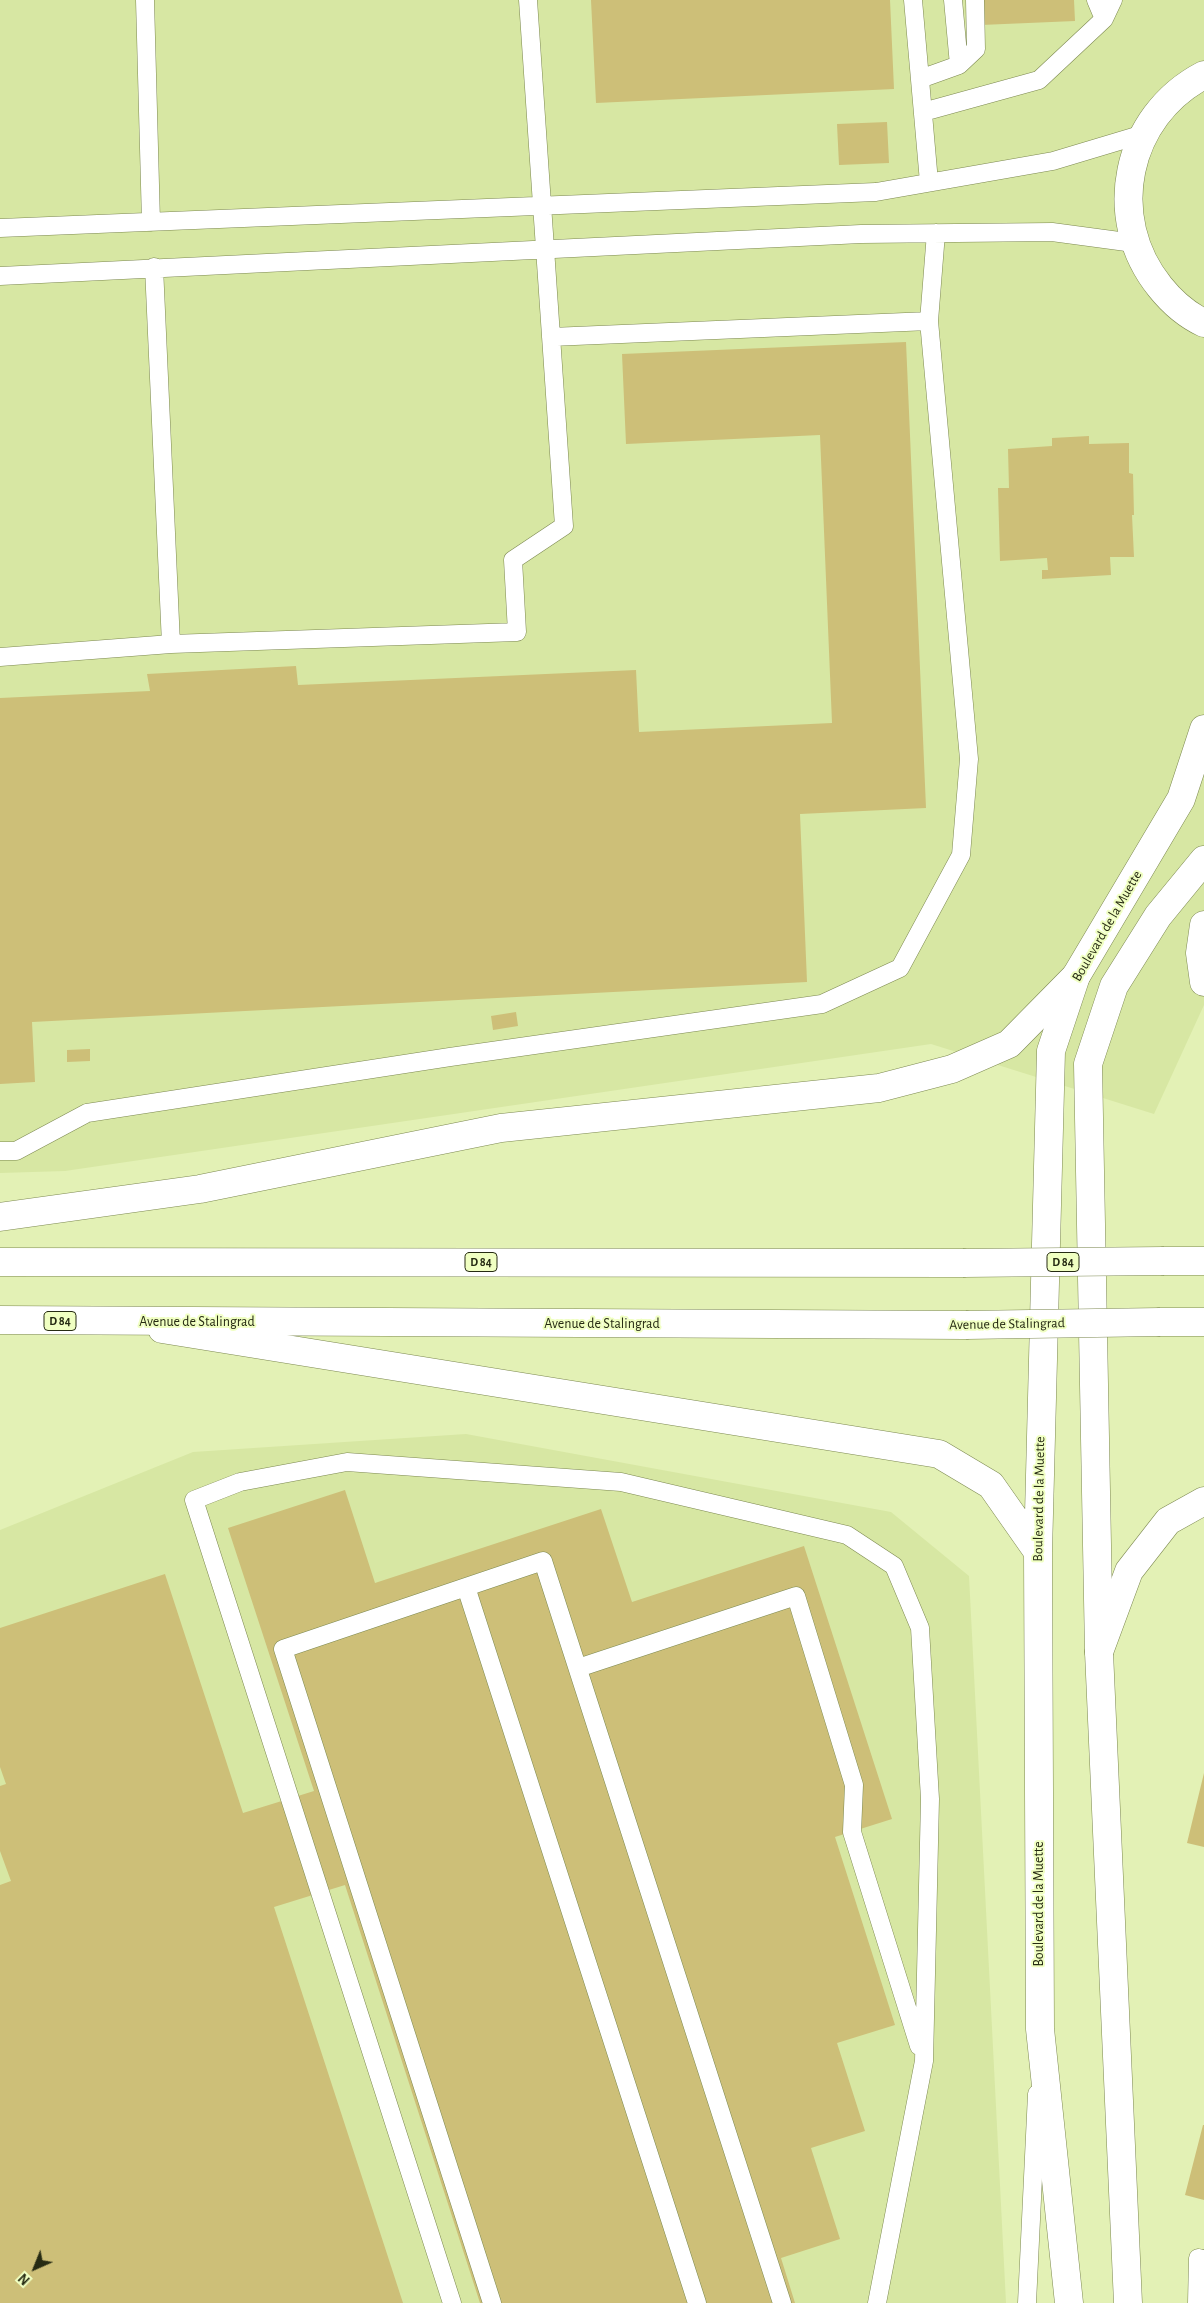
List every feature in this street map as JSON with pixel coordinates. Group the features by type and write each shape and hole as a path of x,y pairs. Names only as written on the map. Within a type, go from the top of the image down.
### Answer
{"main road":[{"path":"1204,75 1188,83 1162,106 1143,134 1130,169 1128,206 1134,242 1148,272 1169,298 1195,319 1204,323"},
{"name":"Boulevard de la Muette","path":"1069,2303 1040,2029 1038,1552 1051,1051 1076,976 1181,798 1204,729"},
{"path":"1128,2303 1099,1652 1088,1064 1114,986 1158,916 1204,860"},
{"path":"1204,925 1200,953 1204,982"},
{"path":"0,1217 200,1189 501,1128 879,1088 952,1069 1009,1044 1076,976"},
{"name":"D 84","path":"0,1262 963,1263 1204,1261"},
{"name":"Avenue de Stalingrad","path":"0,1320 966,1325 1204,1322"},
{"path":"119,1322 939,1454 991,1485 1038,1552"},
{"path":"1099,1652 1129,1571 1168,1521 1204,1501"}],"lane":[{"path":"145,0 151,222"},
{"path":"0,657 171,644 517,632 512,560 564,526 528,0"},
{"path":"913,0 929,182"},
{"path":"954,0 959,65"},
{"path":"920,79 959,65 976,49 975,0"},
{"path":"1096,0 1104,19"},
{"path":"923,112 1039,80 1104,19 1113,0"},
{"path":"0,228 876,192 1053,161 1143,134"},
{"path":"0,276 544,249 936,233 1052,232 1134,242"},
{"path":"0,1151 16,1151 87,1113 450,1057 822,1004 900,968 961,855 969,758 929,321 936,233"},
{"path":"154,267 171,644"},
{"path":"551,337 929,321"},
{"path":"452,2303 194,1500 240,1482 347,1462 621,1482 847,1535 894,1566 920,1628 930,1799 924,2061 877,2303"},
{"path":"492,2303 282,1649 543,1561 782,2303"},
{"path":"466,1587 697,2303"},
{"path":"578,1668 796,1596 854,1785 852,1832 924,2061"},
{"path":"1027,2303 1040,2029"},
{"path":"1197,2303 1198,2258 1204,2259"}],"shaded area":[{"path":"0,0 1204,0 1204,1005 1154,1114 931,1044 65,1171 0,1173"},
{"path":"466,1434 891,1512 969,1576 1006,2303 0,2303 0,1530 193,1452"}],"building":[{"path":"591,0 890,0 894,89 596,103"},
{"path":"980,0 1074,0 1075,21 981,25"},
{"path":"887,122 889,163 839,165 837,124"},
{"path":"906,342 926,808 800,814 807,982 32,1022 35,1082 0,1084 0,698 150,691 147,674 296,666 298,685 636,670 639,732 832,723 820,435 626,444 622,354"},
{"path":"1089,436 1089,444 1129,443 1129,473 1133,474 1134,557 1110,557 1111,575 1042,579 1042,570 1048,570 1047,558 1000,561 998,488 1009,488 1008,449 1052,446 1052,438"},
{"path":"516,1012 518,1026 493,1030 491,1016"},
{"path":"90,1049 90,1061 67,1062 67,1050"},
{"path":"345,1490 375,1583 601,1509 632,1602 804,1546 892,1819 835,1837 895,2025 837,2043 865,2131 811,2148 840,2239 781,2258 795,2303 480,2303 345,1885 274,1907 403,2303 0,2303 0,1885 11,1881 0,1851 0,1786 6,1784 0,1767 0,1628 165,1574 243,1813 314,1791 228,1528"},
{"path":"1204,1773 1204,1847 1187,1843"},
{"path":"1204,2125 1204,2200 1185,2195"}]}
